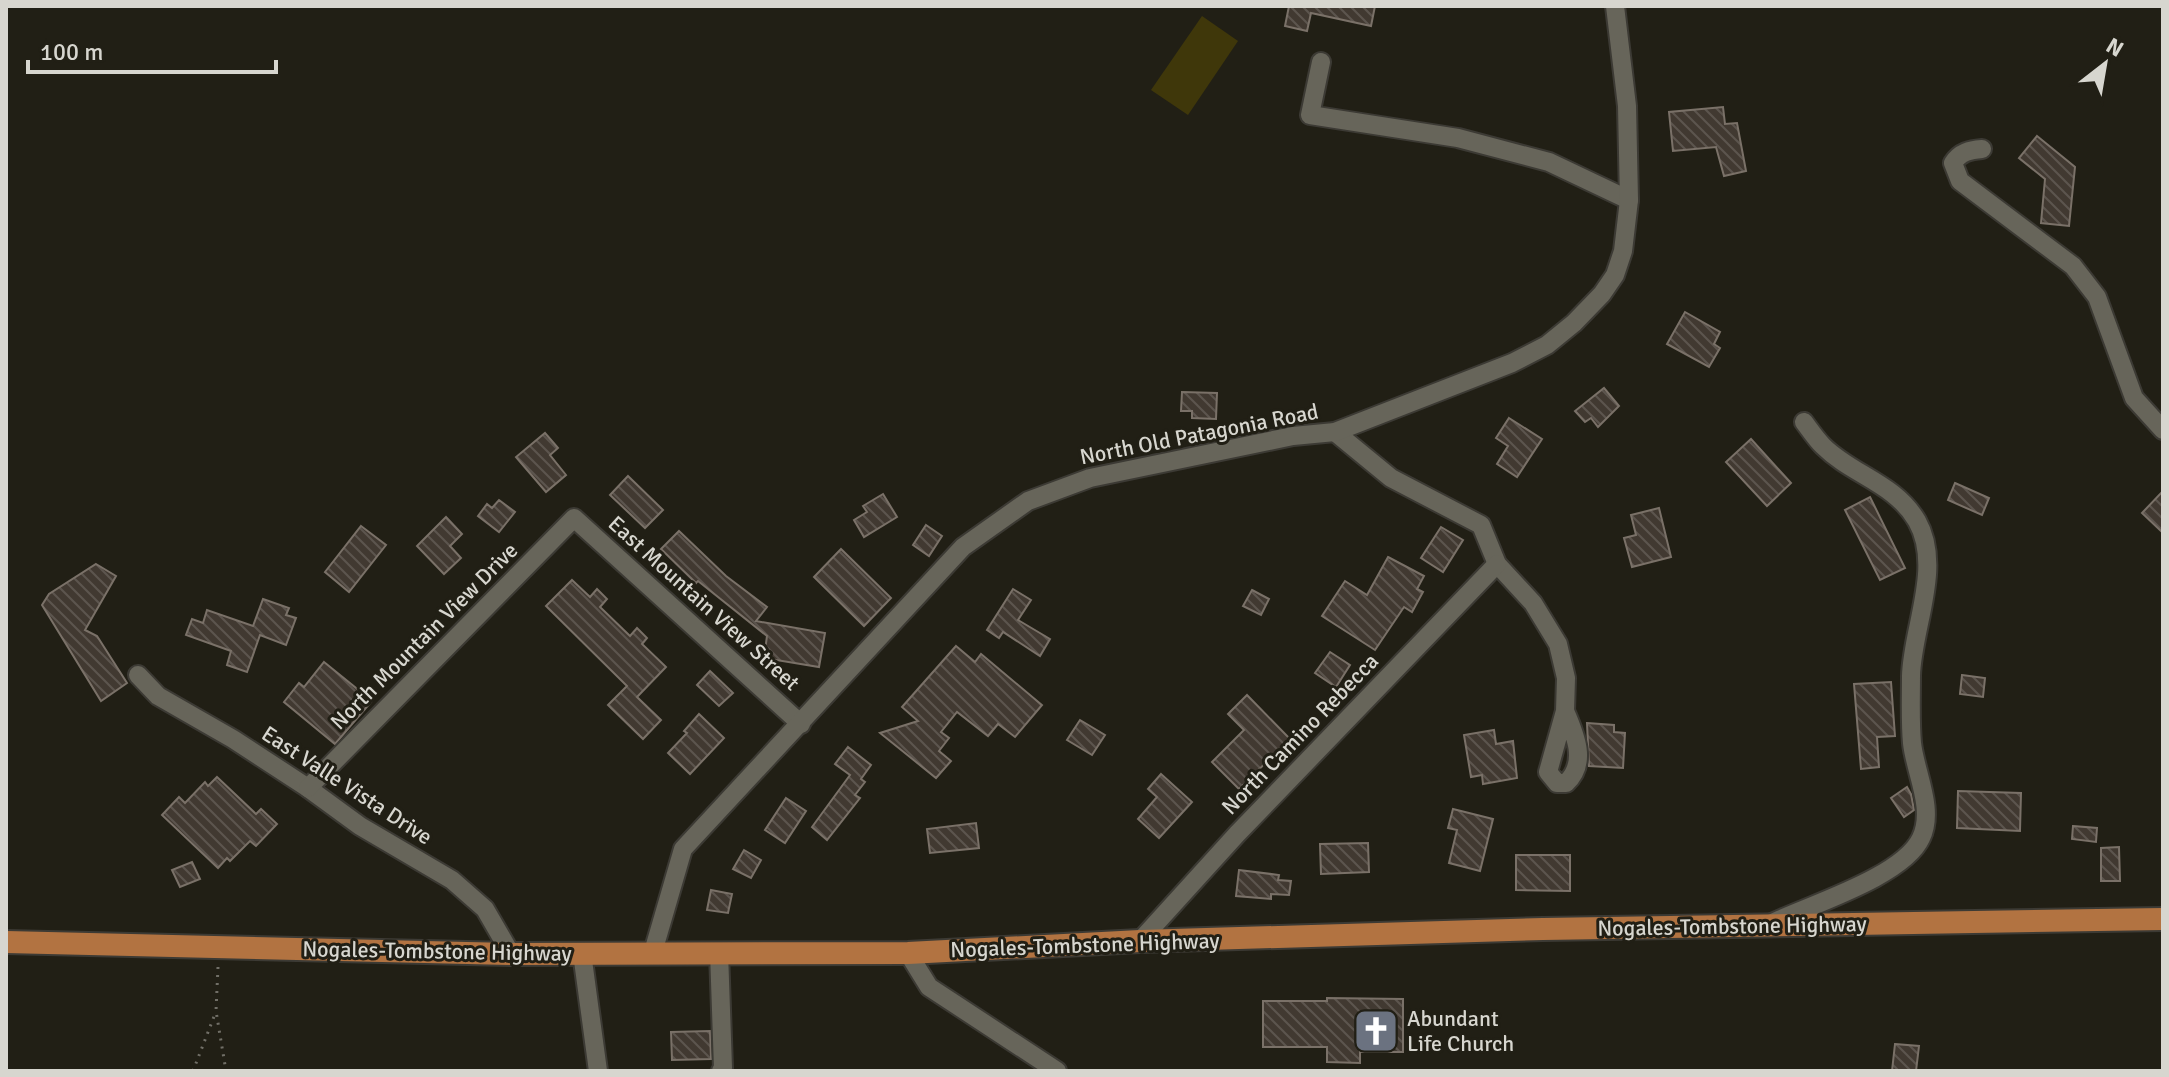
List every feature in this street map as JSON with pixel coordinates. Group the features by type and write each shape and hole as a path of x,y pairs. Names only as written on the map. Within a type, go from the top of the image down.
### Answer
{"main road":[{"name":"Nogales-Tombstone Highway","path":"6,942 511,954 908,953 1140,941 1768,925 2163,919"}],"street":[{"name":"North Old Patagonia Road","path":"653,952 683,849 963,547 1028,501 1090,478 1293,436 1335,432 1512,363 1556,338 1588,309 1615,275 1623,251 1629,200 1627,106 1615,6"},
{"path":"1321,62 1310,115 1458,138 1549,162 1629,200"},
{"path":"1982,149 1970,150 1957,157 1953,163 1960,181 2073,266 2097,297 2134,398 2163,430"},
{"path":"1768,925 1845,893 1901,863 1921,838 1924,815 1921,776 1912,745 1911,671 1924,603 1926,548 1918,522 1899,496 1824,447 1804,422"},
{"path":"1335,432 1391,478 1481,525 1497,564 1533,603 1558,644 1566,678 1565,711"},
{"name":"East Mountain View Street","path":"574,518 801,724"},
{"name":"North Mountain View Drive","path":"308,788 574,518"},
{"name":"North Camino Rebecca","path":"1140,941 1237,834 1497,564"},
{"name":"East Valle Vista Drive","path":"138,675 158,696 233,739 360,826 452,880 485,909 511,954"},
{"path":"719,952 721,1071"},
{"path":"582,953 598,1071"},
{"path":"908,953 929,987 1053,1070"}],"path":[{"path":"219,947 216,1011 226,1071"},
{"path":"193,1071 216,1011"}],"shaded area":[{"path":"1202,16 1238,41 1188,115 1151,90"}],"building":[{"path":"1289,6 1375,6 1371,26 1311,13 1307,31 1285,26"},
{"path":"1723,107 1725,124 1737,123 1746,171 1724,176 1716,147 1673,151 1669,112"},
{"path":"2037,136 2075,167 2069,226 2041,223 2045,179 2019,158"},
{"path":"1685,312 1720,332 1714,344 1720,348 1709,367 1667,344"},
{"path":"1604,388 1619,406 1598,427 1591,418 1585,422 1575,411"},
{"path":"1182,392 1217,393 1216,419 1192,418 1192,411 1181,411"},
{"path":"1509,418 1542,439 1517,477 1497,464 1508,446 1496,438"},
{"path":"545,433 558,448 550,455 566,475 546,492 516,457"},
{"path":"1751,439 1791,483 1767,506 1726,462"},
{"path":"628,476 663,510 645,528 610,495"},
{"path":"1955,483 1989,498 1982,515 1948,500"},
{"path":"2163,491 2163,533 2142,513"},
{"path":"883,494 897,517 864,537 854,520 867,512 863,506"},
{"path":"1870,497 1905,568 1880,580 1845,510"},
{"path":"499,500 515,512 499,532 478,516 487,504 492,508"},
{"path":"1659,508 1671,557 1632,567 1624,538 1636,535 1631,515"},
{"path":"446,517 462,534 450,546 461,558 444,574 417,546"},
{"path":"926,525 942,536 929,556 913,545"},
{"path":"361,526 386,545 349,592 325,572"},
{"path":"1441,527 1463,540 1443,572 1421,558"},
{"path":"679,531 726,576 767,607 756,621 825,633 819,667 764,658 767,636 698,581 696,583 661,549"},
{"path":"841,549 891,598 864,626 814,577"},
{"path":"1388,557 1424,576 1417,589 1423,592 1412,612 1404,607 1375,650 1322,616 1345,581 1367,595"},
{"path":"96,564 116,576 85,630 97,636 127,683 101,701 42,605 49,594"},
{"path":"572,580 590,597 597,589 607,599 600,607 630,636 637,628 647,638 642,644 666,667 637,697 661,720 643,739 608,705 627,686 546,606"},
{"path":"1013,589 1031,600 1018,620 1050,639 1040,656 1003,632 999,638 987,630"},
{"path":"1252,590 1269,599 1261,615 1243,606"},
{"path":"263,599 289,608 286,615 296,618 286,645 260,635 247,672 227,665 231,651 186,635 192,619 203,623 207,610 253,626"},
{"path":"956,646 975,662 981,654 1042,705 1015,737 998,724 988,736 957,712 941,732 949,738 939,751 951,761 936,778 880,733 918,721 902,707"},
{"path":"1330,652 1350,665 1336,687 1315,673"},
{"path":"324,662 372,701 335,744 284,702 299,683 304,687"},
{"path":"710,671 733,693 719,706 697,685"},
{"path":"1962,675 1985,678 1983,697 1960,694"},
{"path":"1891,682 1895,736 1877,737 1879,767 1861,769 1854,684"},
{"path":"1247,695 1290,739 1239,789 1212,762 1244,730 1228,714"},
{"path":"699,714 724,738 690,774 668,753 687,733 684,731"},
{"path":"1080,720 1105,735 1092,755 1067,740"},
{"path":"1587,723 1614,725 1614,732 1625,733 1623,768 1589,766"},
{"path":"1494,730 1496,744 1513,741 1517,778 1483,784 1482,775 1471,777 1464,735"},
{"path":"848,747 871,765 861,779 865,782 855,795 860,798 827,840 812,827 850,775 835,764"},
{"path":"1161,774 1192,802 1159,838 1138,819 1157,797 1148,789"},
{"path":"217,777 256,814 261,809 277,824 256,846 250,841 218,868 162,815 179,797 185,803 205,782 208,786"},
{"path":"1907,787 1914,810 1904,817 1891,798"},
{"path":"1958,791 2021,793 2020,831 1957,828"},
{"path":"786,798 806,811 785,843 765,830"},
{"path":"1453,809 1493,819 1480,871 1449,863 1457,830 1448,828"},
{"path":"976,823 979,848 930,853 927,829"},
{"path":"2073,826 2097,828 2096,842 2072,839"},
{"path":"1368,843 1369,872 1321,874 1320,844"},
{"path":"2119,847 2120,881 2101,881 2101,848"},
{"path":"744,850 761,860 751,878 733,869"},
{"path":"1516,855 1570,855 1570,891 1516,890"},
{"path":"192,862 200,879 180,887 172,870"},
{"path":"1239,870 1279,875 1278,880 1291,881 1289,895 1271,894 1271,899 1236,896"},
{"path":"711,890 732,894 728,913 707,910"},
{"path":"1327,998 1403,999 1403,1052 1360,1052 1360,1063 1327,1062 1327,1047 1263,1047 1263,1001 1327,1001"},
{"path":"710,1031 711,1059 672,1060 671,1032"},
{"path":"1895,1044 1919,1046 1916,1071 1892,1071"}],"place":[{"name":"Abundant Life Church","path":"1376,1031"}]}
